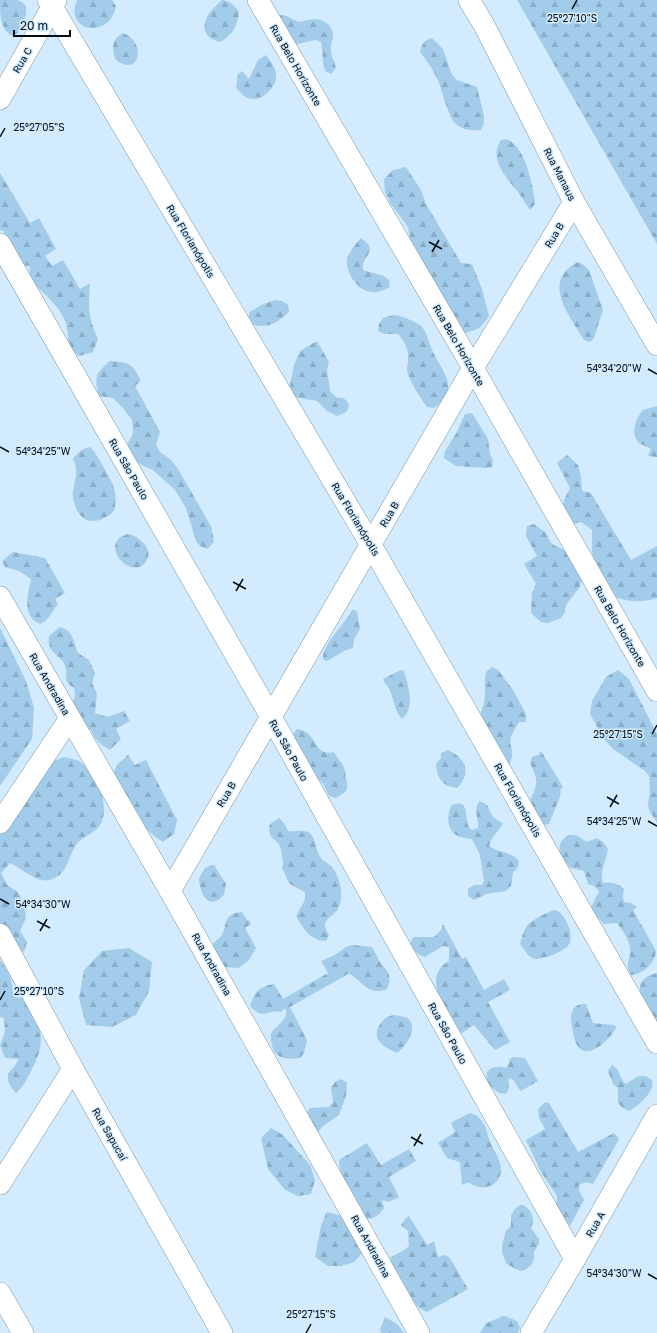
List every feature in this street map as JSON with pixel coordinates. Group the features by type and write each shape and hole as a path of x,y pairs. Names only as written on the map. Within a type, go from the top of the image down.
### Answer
{"street":[{"name":"Rua Belo Horizonte","path":"258,0 473,368 657,691"},
{"name":"Rua Manaus","path":"469,0 484,25 574,202 657,345"},
{"name":"Rua C","path":"0,99 52,2"},
{"name":"Rua Florianópolis","path":"52,2 371,545 657,1043"},
{"name":"Rua B","path":"170,891 473,368 574,202"},
{"name":"Rua São Paulo","path":"0,244 271,717 575,1259"},
{"name":"Rua Andradina","path":"0,598 170,891 420,1333"},
{"path":"0,823 70,718"},
{"name":"Rua Sapucaí","path":"0,934 72,1069 222,1333"},
{"path":"0,1184 72,1069"},
{"name":"Rua A","path":"531,1333 657,1115"},
{"path":"0,1293 23,1333"}],"green space":[{"path":"0,0 17,0 22,2 25,6 26,15 22,25 18,33 12,36 5,30 3,25"},
{"path":"77,0 112,0 116,6 112,17 105,24 89,28 82,25 76,19 74,11"},
{"path":"222,0 232,4 239,12 234,30 228,37 220,42 214,40 207,34 205,30 205,21 211,11"},
{"path":"517,0 657,0 657,244"},
{"path":"280,15 287,16 298,22 317,19 329,25 333,34 331,53 336,68 331,74 325,71 321,42 315,40 294,45 275,22"},
{"path":"123,33 131,37 138,50 138,57 131,65 124,64 116,60 113,52 115,41 119,35"},
{"path":"432,38 443,49 452,75 457,80 477,87 484,116 484,124 481,130 464,129 453,120 437,79 431,67 420,52 424,43"},
{"path":"266,55 275,70 275,83 270,91 263,96 255,99 247,98 236,88 238,74 242,71 249,79 258,60"},
{"path":"507,139 519,150 524,159 530,177 535,204 530,210 504,174 497,161 496,154 501,140"},
{"path":"406,167 421,190 426,204 461,263 472,264 482,289 489,316 480,328 466,333 452,326 410,240 408,227 391,204 385,192 384,179 393,170"},
{"path":"0,173 30,223 39,218 56,249 45,256 52,266 63,260 80,289 90,283 90,312 92,325 98,339 93,352 79,356 69,348 66,323 60,311 29,279 30,266 16,265 4,238 4,231 0,230"},
{"path":"361,238 369,245 370,251 363,263 363,270 384,276 389,280 390,287 376,292 367,291 357,285 350,275 347,259"},
{"path":"578,262 589,270 603,310 594,338 590,342 584,340 566,310 560,289 561,279 567,270"},
{"path":"276,300 282,301 288,305 289,312 277,322 272,324 257,326 251,324 248,317 250,312 263,304"},
{"path":"397,315 413,321 422,327 445,374 448,387 447,394 434,408 427,407 410,379 407,370 408,357 405,343 398,334 384,334 378,331 379,324 383,318"},
{"path":"317,341 329,362 327,370 330,391 337,398 343,398 348,402 348,410 337,416 327,411 317,401 294,397 291,391 290,384 294,365 300,351"},
{"path":"110,361 122,362 130,365 138,375 141,381 135,386 160,432 156,445 160,452 171,460 178,469 212,528 214,540 207,549 200,546 196,541 186,508 175,490 153,470 143,466 132,458 127,445 133,433 132,420 113,398 99,396 96,380 101,369"},
{"path":"657,406 657,457 648,456 651,449 639,443 636,439 634,430 636,421 643,410"},
{"path":"472,413 488,439 490,454 493,460 492,467 456,466 444,458 445,451 457,432 465,414"},
{"path":"90,447 109,477 114,487 116,498 114,511 107,517 93,521 82,517 78,512 73,495 76,466 73,459 80,451"},
{"path":"567,455 578,465 582,491 591,493 631,560 657,546 657,598 646,601 625,600 613,596 601,582 595,571 593,561 592,530 581,522 568,525 561,513 564,500 570,488 557,463"},
{"path":"534,524 545,532 552,544 572,554 582,573 582,581 579,588 566,605 565,612 561,618 548,623 541,622 531,613 532,593 536,584 524,564 537,556 526,536 527,526"},
{"path":"128,534 145,544 149,553 145,563 140,567 127,565 118,556 115,550 119,538"},
{"path":"13,552 45,558 65,593 55,599 58,604 48,618 40,624 30,616 28,610 27,604 31,579 19,571 5,567 2,561"},
{"path":"352,610 357,612 360,629 354,639 353,648 346,650 327,661 323,659 326,647 330,640"},
{"path":"60,627 71,634 78,653 89,660 95,673 92,683 97,694 95,713 107,717 124,711 130,721 116,729 121,739 110,750 96,740 91,730 82,726 72,704 75,695 74,688 66,680 65,666 61,659 52,651 49,642 49,636"},
{"path":"0,628 26,681 34,708 32,739 0,786"},
{"path":"492,667 498,670 513,690 526,714 526,722 519,722 511,736 510,743 512,757 507,771 480,716 485,700 486,672"},
{"path":"401,670 404,671 410,696 409,709 402,719 397,712 390,691 383,679"},
{"path":"618,670 629,679 657,734 657,823 649,810 649,776 645,771 613,749 603,738 590,714 592,701 606,677"},
{"path":"297,729 304,731 309,735 318,748 322,751 327,753 334,752 343,766 346,776 347,788 343,794 336,798 329,796 321,781 306,773 291,742 293,734"},
{"path":"448,750 459,757 465,766 464,777 457,788 444,783 439,777 438,773 436,764 441,758 441,753"},
{"path":"541,751 563,787 549,824 542,825 529,802 536,787 535,775 530,763 532,757 538,755"},
{"path":"128,755 135,765 146,760 177,820 174,834 163,842 146,829 133,813 111,777 118,764"},
{"path":"64,757 79,761 91,772 100,788 104,805 104,813 100,825 76,845 64,870 55,878 49,880 39,879 10,863 1,873 7,885 18,892 24,904 26,918 20,931 27,942 24,952 10,945 0,923 0,833 51,762"},
{"path":"479,801 487,805 494,818 503,823 491,839 489,846 511,855 519,861 518,867 513,873 511,886 506,891 486,894 474,900 468,896 468,889 474,885 482,885 484,881 480,855 472,839 460,837 453,832 449,825 448,817 452,805 457,803 461,804 465,809 468,825 472,830 478,828 476,809"},
{"path":"279,818 284,823 288,831 304,831 311,835 319,855 333,868 338,877 341,897 339,907 326,922 325,925 329,935 326,941 316,939 311,936 304,929 296,916 305,900 305,893 289,883 282,868 283,859 280,848 269,831 270,824"},
{"path":"569,835 576,835 587,842 597,838 603,842 608,849 602,870 603,883 615,883 624,889 624,902 631,903 637,907 633,910 656,951 651,964 640,973 631,975 629,971 629,942 617,923 604,924 590,910 599,891 594,886 588,884 584,871 571,868 561,858 561,842"},
{"path":"214,865 226,884 224,895 217,901 212,902 205,898 200,886 199,878 205,868"},
{"path":"555,910 562,915 567,923 571,938 570,942 565,949 560,952 543,958 534,959 528,955 520,944 524,930 536,919"},
{"path":"242,912 251,924 245,928 256,948 249,960 239,968 225,967 217,956 213,944 222,935 228,917"},
{"path":"443,924 462,959 466,957 484,990 504,979 510,990 488,1002 510,1042 495,1050 474,1025 462,1033 455,1031 442,1004 436,984 437,975 441,967 449,961 449,947 443,946 425,957 416,952 410,944 413,937 434,937 441,930"},
{"path":"352,945 372,947 380,962 389,974 390,980 387,989 381,991 372,990 352,975 348,974 290,1007 307,1040 304,1053 300,1058 285,1058 275,1053 271,1041 271,1034 284,1019 286,1015 285,1008 281,1012 276,1011 262,1014 259,1013 250,1006 258,990 274,984 283,999 328,973 321,961"},
{"path":"129,948 152,962 149,991 136,1015 112,1027 86,1025 79,998 84,970 102,951"},
{"path":"0,960 10,978 14,997 25,999 31,1006 40,1029 41,1037 41,1044 34,1065 24,1084 16,1093 9,1084 8,1073 19,1059 5,1058 0,1045 5,1032 4,1018 0,1017"},
{"path":"657,973 657,1028 644,1005 640,989 642,982 647,977"},
{"path":"580,1004 586,1004 593,1023 613,1025 617,1027 604,1042 597,1048 590,1051 584,1051 579,1047 574,1039 571,1022 571,1015 574,1008"},
{"path":"394,1015 407,1018 411,1022 412,1026 412,1031 408,1041 397,1053 380,1043 377,1035 377,1031 382,1021 387,1017"},
{"path":"513,1057 525,1058 538,1081 521,1091 515,1081 509,1078 509,1089 507,1092 505,1094 498,1092 492,1088 488,1082 486,1077 487,1072 491,1068 507,1068 510,1059"},
{"path":"612,1065 615,1067 626,1084 638,1076 648,1077 652,1080 652,1086 649,1094 629,1111 618,1103 618,1088 613,1084 608,1071"},
{"path":"341,1079 347,1083 346,1096 339,1115 313,1135 302,1120 310,1108 329,1107 333,1102 331,1088 335,1082"},
{"path":"545,1102 549,1103 578,1152 614,1133 619,1139 593,1184 586,1182 579,1185 579,1191 584,1200 570,1226 556,1209 557,1196 541,1172 526,1140 545,1129 539,1118 538,1109"},
{"path":"470,1113 478,1117 484,1124 490,1143 501,1167 500,1177 497,1182 488,1187 478,1187 468,1182 462,1185 460,1162 447,1158 438,1143 455,1132 451,1123 452,1122"},
{"path":"271,1128 283,1135 310,1165 315,1180 311,1194 298,1196 285,1190 268,1169 261,1138"},
{"path":"367,1143 381,1165 409,1149 416,1161 389,1177 399,1197 388,1202 382,1200 384,1208 379,1214 372,1218 361,1219 341,1180 339,1160"},
{"path":"520,1205 525,1206 531,1213 533,1222 531,1228 539,1239 531,1265 525,1270 521,1271 506,1263 502,1252 502,1245 506,1231 511,1226 511,1215"},
{"path":"328,1212 341,1216 363,1252 354,1262 341,1266 328,1266 315,1257 321,1226 326,1213"},
{"path":"409,1216 427,1245 434,1241 438,1257 445,1255 450,1258 468,1289 427,1312 419,1308 414,1302 390,1263 391,1257 409,1246 408,1231 401,1225"},
{"path":"505,1316 517,1321 520,1328 518,1333 480,1333 486,1323"},
{"path":"385,1317 397,1324 404,1333 381,1333 380,1330"}]}
